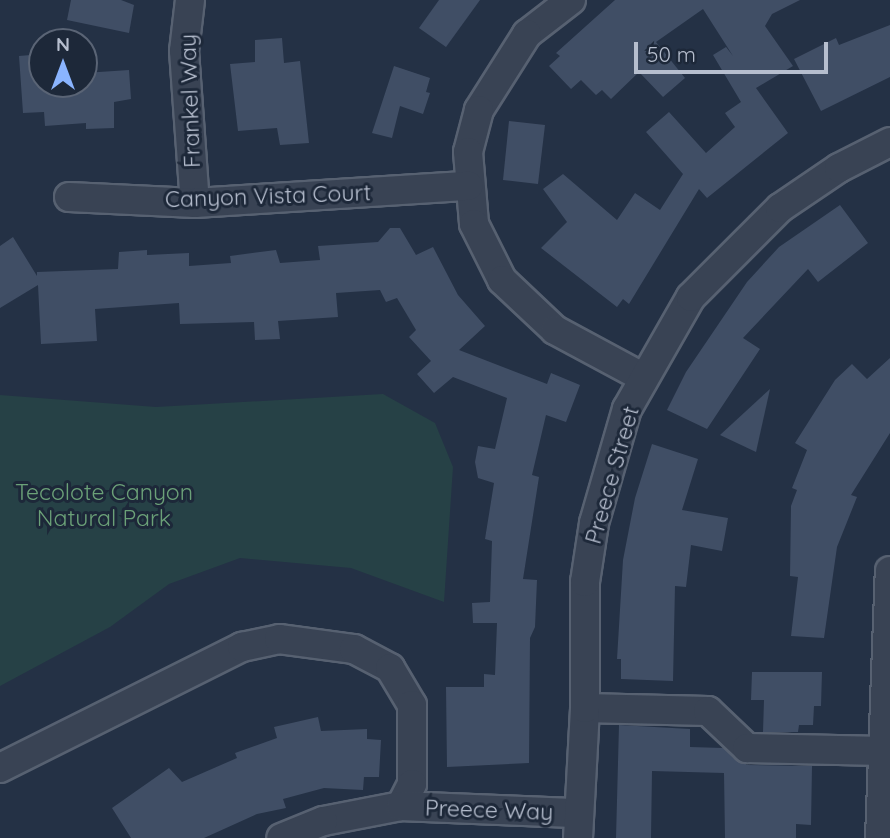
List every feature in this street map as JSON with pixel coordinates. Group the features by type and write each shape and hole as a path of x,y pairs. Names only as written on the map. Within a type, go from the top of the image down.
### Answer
{"street":[{"name":"Frankel Way","path":"190,0 184,51 195,203"},
{"path":"571,0 527,34 479,110 468,152 468,186 474,224 502,280 555,330 644,378"},
{"name":"Preece Street","path":"578,825 585,708 585,582 594,523 627,409 691,297 780,208 839,168 890,142"},
{"name":"Canyon Vista Court","path":"69,197 195,203 468,186"},
{"path":"880,838 890,571"},
{"path":"0,768 242,647 279,639 354,649 390,668 412,705 412,784 401,806"},
{"path":"585,708 708,711 747,748 883,751"},
{"name":"Preece Way","path":"281,838 323,821 401,806 578,825"}],"green space":[{"name":"Tecolote Canyon Natural Park","path":"383,394 435,423 453,467 444,602 351,568 240,558 169,584 110,627 0,686 0,395 156,407"}],"building":[{"path":"71,0 121,0 134,5 129,33 67,20"},
{"path":"439,0 480,0 446,47 419,28"},
{"path":"615,0 800,0 772,14 765,26 793,66 756,88 788,133 707,198 699,189 629,304 623,299 617,307 541,248 567,222 543,189 563,174 617,220 635,193 660,210 683,174 646,132 669,112 706,153 735,127 725,113 741,102 713,55 726,47 733,56 703,9 656,42 685,78 663,97 639,72 611,99 602,90 596,95 581,80 571,89 549,66 560,56 556,53"},
{"path":"890,25 890,77 821,111 794,59 836,38 839,45"},
{"path":"282,38 284,63 300,61 309,143 280,145 277,128 238,131 230,64 255,62 255,40"},
{"path":"28,55 28,98 98,98 98,72 129,70 131,99 114,102 114,128 86,129 86,123 45,126 44,112 23,113 19,56"},
{"path":"394,66 430,78 426,92 430,93 423,114 400,106 392,138 372,133"},
{"path":"509,121 545,125 538,184 503,180"},
{"path":"840,205 868,243 818,282 808,269 743,338 760,349 707,429 667,410 686,372 747,282 779,247"},
{"path":"390,228 400,228 416,255 433,247 458,295 485,326 459,350 547,384 551,373 580,385 566,422 546,415 532,475 539,477 523,579 537,580 535,627 530,638 529,763 447,767 446,687 484,687 484,674 495,675 497,623 473,623 472,603 490,602 492,541 485,539 494,483 478,478 475,462 478,446 495,449 507,398 453,377 434,393 417,374 431,361 409,337 416,330 397,298 386,302 380,290 336,293 338,317 278,321 280,339 255,340 254,322 180,324 179,303 95,309 97,341 41,344 38,285 0,308 0,246 13,237 37,276 37,272 118,269 119,252 147,250 147,255 189,253 189,266 231,263 230,256 276,250 280,263 320,260 318,246 378,242"},
{"path":"890,358 890,433 851,495 857,497 837,547 824,638 791,636 798,577 790,576 791,506 797,490 792,488 807,450 795,443 835,380 852,364 867,379"},
{"path":"770,389 756,452 720,435"},
{"path":"652,444 698,459 682,510 728,518 722,551 691,545 686,587 675,586 673,681 621,679 621,659 617,659 623,560 635,498"},
{"path":"752,672 822,672 821,706 814,706 813,725 799,725 798,732 763,732 764,700 751,700"},
{"path":"318,717 321,731 367,729 367,739 381,740 379,777 364,777 363,790 324,788 283,799 286,808 257,814 204,838 131,838 112,808 169,768 182,782 237,758 235,753 277,738 274,727"},
{"path":"619,725 690,729 690,747 723,748 747,765 812,766 811,825 796,824 796,838 725,838 724,773 652,771 651,838 616,838"}]}
